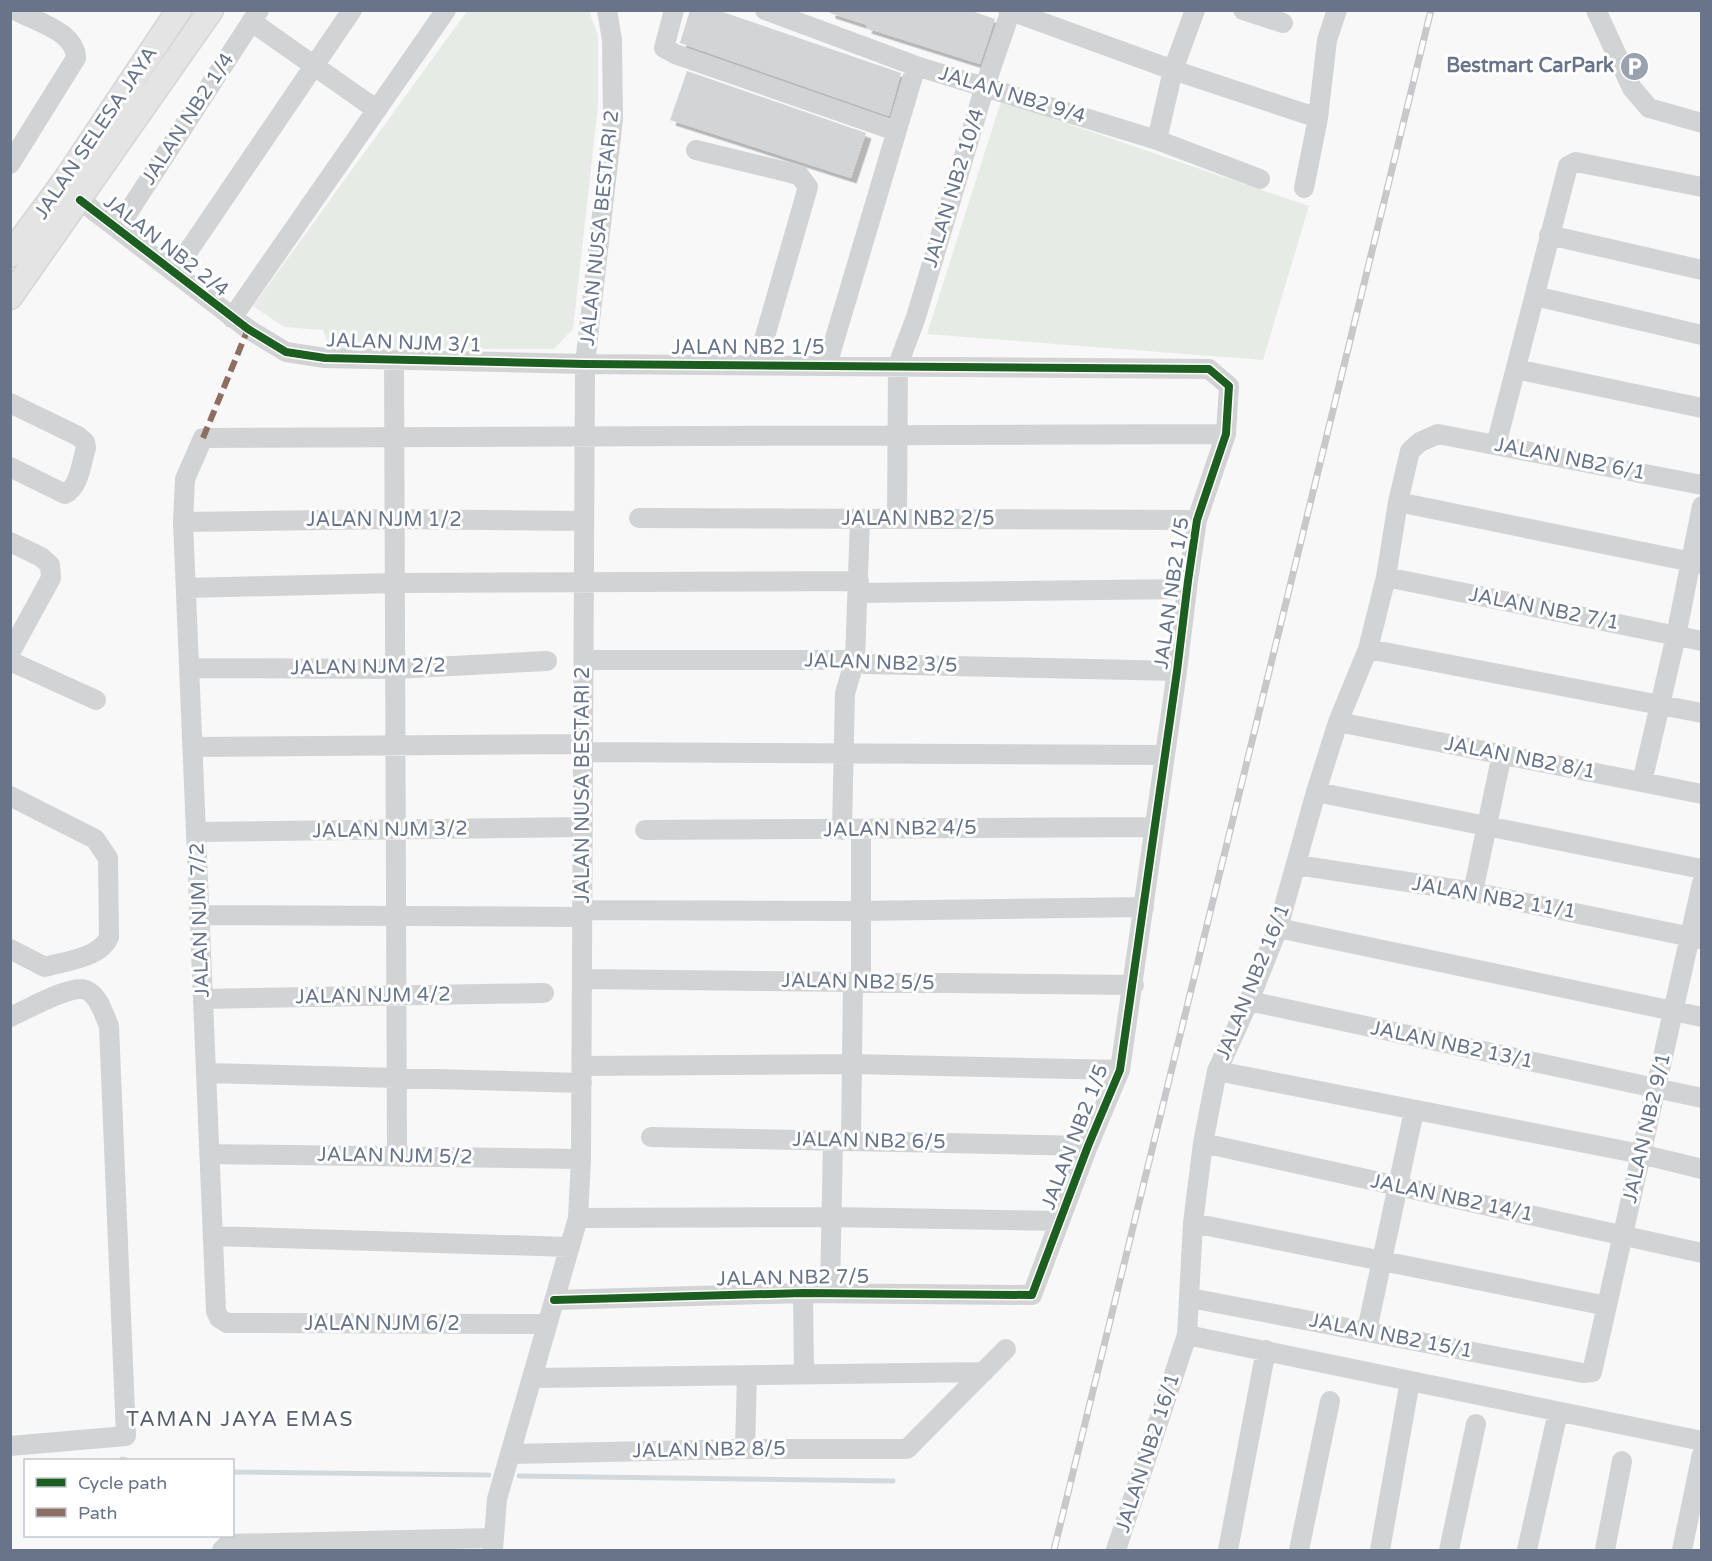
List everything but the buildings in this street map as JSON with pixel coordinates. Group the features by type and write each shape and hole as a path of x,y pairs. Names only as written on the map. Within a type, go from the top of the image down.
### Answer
{"main road":[{"name":"JALAN SELESA JAYA","path":"10,255 66,179 179,10"},
{"name":"JALAN SELESA JAYA","path":"10,297 211,10"},
{"path":"10,241 66,179"}],"street":[{"path":"10,164 18,138 72,69 76,58 76,49 69,39 15,10"},
{"path":"174,272 352,10"},
{"name":"JALAN NB2 2/4","path":"80,200 232,318 446,10"},
{"name":"JALAN NUSA BESTARI 2","path":"493,1544 497,1499 578,1218 582,1075 585,364 613,119 612,40 607,10"},
{"path":"674,10 663,48 896,131"},
{"name":"JALAN NB2 9/4","path":"765,10 916,66 1157,140 1260,179"},
{"path":"1157,140 1173,70 1195,10"},
{"path":"1242,10 1283,23"},
{"path":"1304,188 1318,118 1327,40 1337,10"},
{"path":"1596,10 1632,88 1650,108 1701,123"},
{"path":"1010,11 1173,70 1318,118"},
{"name":"JALAN NB2 10/4","path":"897,519 898,365 916,317 985,86 1010,11"},
{"path":"256,16 314,66 376,110"},
{"name":"JALAN NB2 1/4","path":"118,228 256,16"},
{"path":"827,364 916,66"},
{"path":"696,150 798,175 808,187 757,364"},
{"path":"1496,445 1564,174 1568,166 1576,162 1701,187"},
{"path":"1549,235 1701,270"},
{"path":"1534,296 1701,335"},
{"name":"JALAN NJM 3/1","path":"232,318 286,352 325,358 585,364"},
{"path":"394,360 397,1155"},
{"name":"JALAN NB2 1/5","path":"585,364 827,364 1209,369 1229,386 1226,434 1197,520 1186,589 1178,670 1120,1070 1088,1146 1032,1295"},
{"path":"1516,369 1701,408"},
{"path":"10,403 78,436 85,442 86,448 76,482 65,494 10,466"},
{"path":"394,438 1226,434"},
{"name":"JALAN NB2 6/1","path":"1438,434 1701,485"},
{"name":"JALAN NB2 16/1","path":"1116,1551 1187,1335 1193,1223 1203,1143 1217,1071 1249,1001 1278,928 1338,722 1368,649 1386,578 1398,502 1410,451 1420,442 1438,434"},
{"name":"JALAN NJM 7/2","path":"219,1318 216,1311 183,522 185,479 202,438 394,438"},
{"path":"1398,502 1696,563"},
{"path":"1642,782 1676,636 1696,563 1701,506"},
{"name":"JALAN NB2 2/5","path":"639,518 1197,520"},
{"name":"JALAN NJM 1/2","path":"183,522 394,519 584,521"},
{"path":"830,1293 832,1217 852,1064 860,911 844,753 845,693 855,660 860,519"},
{"path":"10,542 41,557 50,565 51,578 10,653"},
{"name":"JALAN NB2 7/1","path":"1386,578 1701,641"},
{"path":"186,588 395,583 584,583 1186,589"},
{"path":"1368,649 1701,713"},
{"name":"JALAN NB2 3/5","path":"584,660 855,660 866,664 1178,670"},
{"path":"10,661 96,700"},
{"name":"JALAN NJM 2/2","path":"189,668 395,669 547,662"},
{"name":"JALAN NB2 8/1","path":"1338,722 1701,794"},
{"path":"193,747 395,745 844,753 1165,755"},
{"path":"1473,892 1502,754"},
{"path":"1316,792 1701,869"},
{"path":"10,796 95,839 102,848 108,858 109,937 105,945 95,952 45,967 10,949"},
{"name":"JALAN NJM 3/2","path":"196,832 583,827"},
{"name":"JALAN NB2 4/5","path":"645,830 1155,827"},
{"name":"JALAN NB2 11/1","path":"1297,865 1473,892 1696,938"},
{"name":"JALAN NB2 9/1","path":"1592,1372 1673,1011 1696,938 1701,884"},
{"path":"200,915 396,916 1144,907"},
{"path":"1278,928 1701,1017"},
{"name":"JALAN NB2 5/5","path":"582,979 1134,985"},
{"path":"10,1017 73,989 87,990 98,1000 109,1026 126,1436 10,1446"},
{"name":"JALAN NJM 4/2","path":"203,999 544,993"},
{"name":"JALAN NB2 13/1","path":"1249,1001 1701,1098"},
{"path":"206,1073 396,1078 582,1075 852,1064 1120,1070"},
{"path":"1217,1071 1641,1154 1701,1169"},
{"path":"1367,1330 1414,1111"},
{"name":"JALAN NB2 6/5","path":"651,1137 1088,1146"},
{"name":"JALAN NB2 14/1","path":"1203,1143 1701,1253"},
{"name":"JALAN NJM 5/2","path":"209,1154 581,1159"},
{"path":"578,1218 832,1217 1060,1221"},
{"path":"1193,1223 1607,1306"},
{"path":"213,1236 569,1247"},
{"path":"802,1293 804,1375"},
{"name":"JALAN NB2 7/5","path":"554,1300 802,1293 1032,1295"},
{"name":"JALAN NB2 15/1","path":"1190,1298 1583,1373 1592,1372"},
{"name":"JALAN NJM 6/2","path":"219,1318 227,1323 546,1324"},
{"path":"1187,1335 1701,1442"},
{"path":"533,1378 984,1372 1006,1349"},
{"path":"1228,1551 1266,1350"},
{"name":"JALAN NB2 8/5","path":"511,1454 746,1449 907,1449 984,1372"},
{"path":"746,1449 747,1375"},
{"path":"1380,1551 1410,1381"},
{"path":"1299,1551 1330,1401"},
{"path":"1527,1551 1558,1412"},
{"path":"1449,1551 1476,1424"},
{"path":"1682,1551 1701,1454"},
{"path":"1605,1551 1622,1461"},
{"path":"222,1551 228,1544 493,1544"}],"shaded area":[{"path":"467,11 589,11 598,35 598,106 573,329 554,349 330,349 323,330 284,327 253,306"},
{"path":"1001,101 1309,206 1263,360 927,334"}],"waterway":[{"path":"234,1472 489,1475"},
{"path":"519,1476 893,1481"}],"railway":[{"path":"1054,1550 1431,10"}],"marked path":[{"path":"203,438 248,329"}],"cycle path":[{"path":"80,200 248,329 286,352 325,358 585,364 1209,369 1229,386 1226,434 1197,520 1120,1070 1088,1146 1032,1295 803,1293 554,1300"}],"place":[{"name":"Bestmart CarPark","path":"1635,66"}],"district":[{"name":"TAMAN JAYA EMAS","path":"240,1419"}]}
